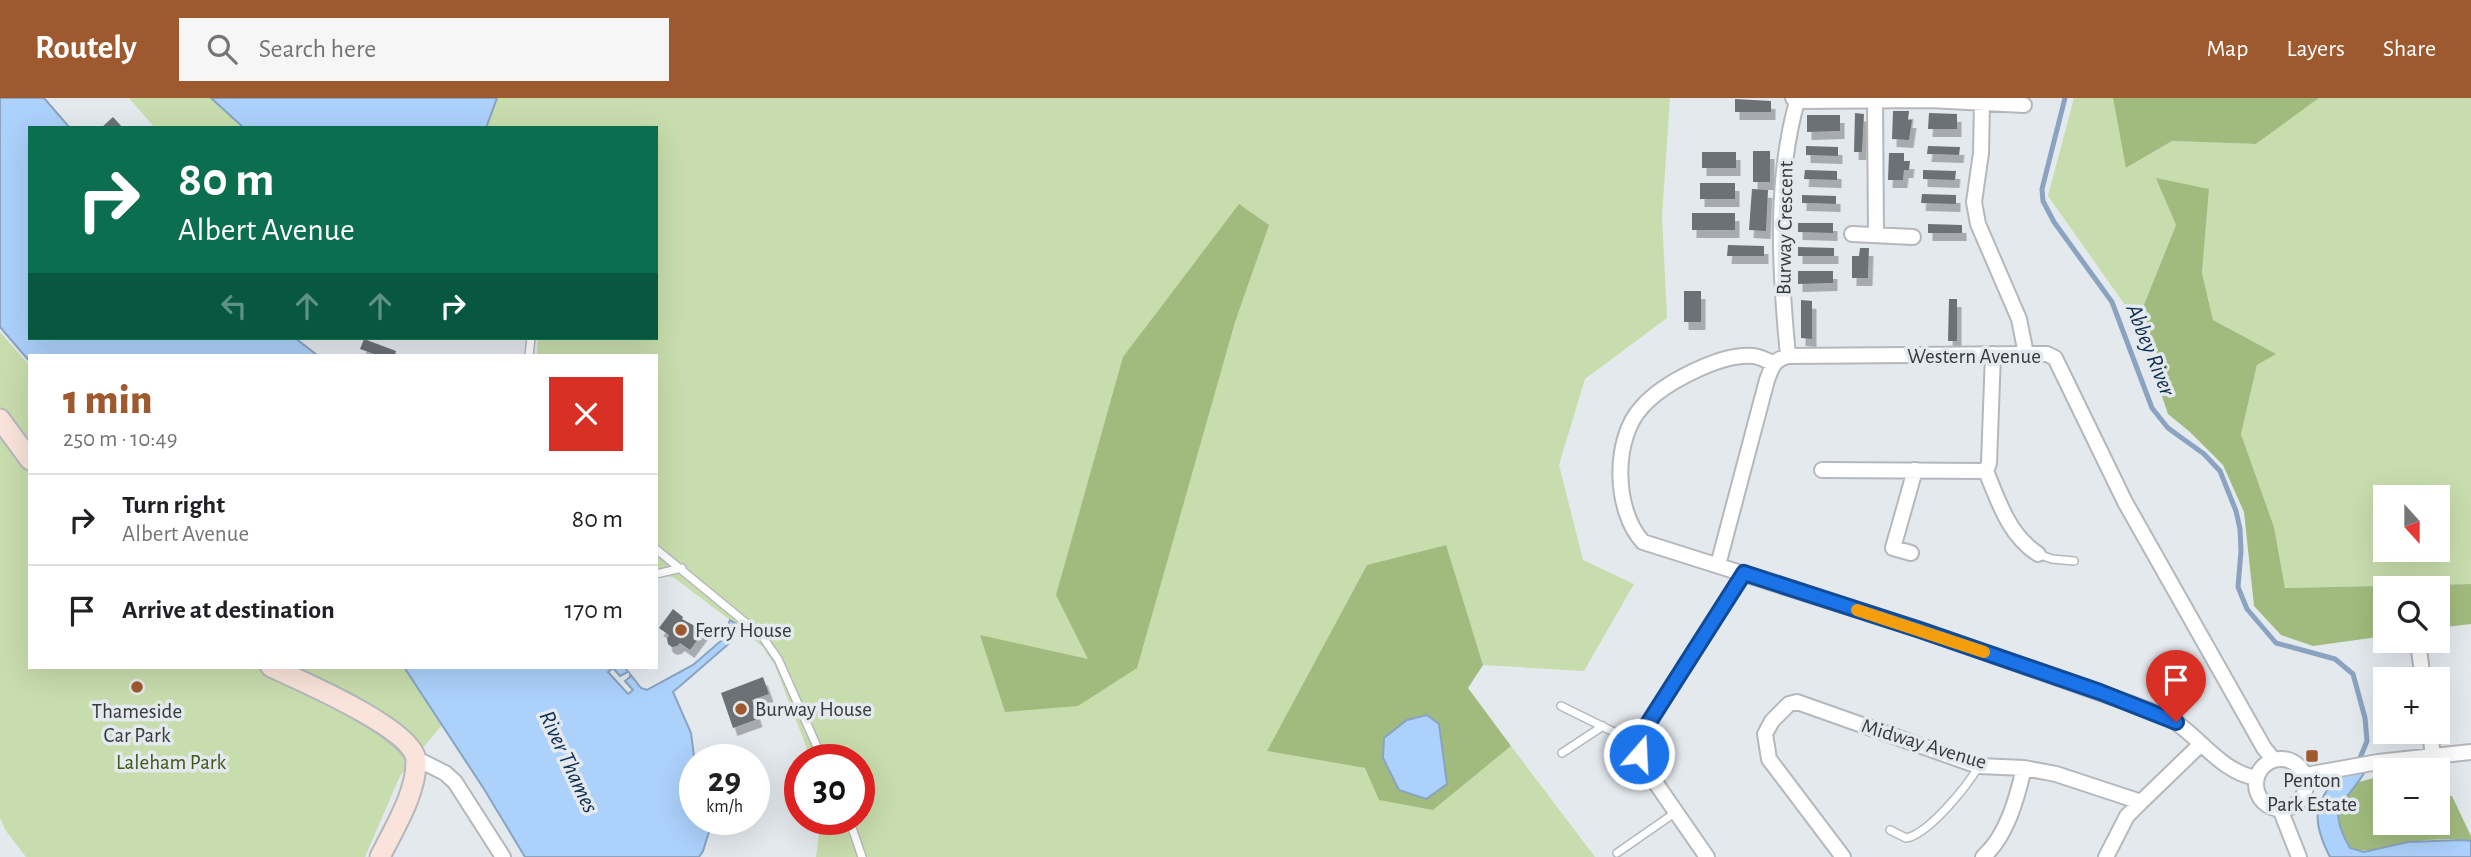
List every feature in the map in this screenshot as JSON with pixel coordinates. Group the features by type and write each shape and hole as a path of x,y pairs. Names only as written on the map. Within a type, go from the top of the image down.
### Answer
{"street":[{"name":"Burway Crescent","path":"1788,356 1781,239 1784,166 1795,99 1982,100 2024,105"},
{"path":"1982,100 1983,127 1974,202 1978,224 2019,319 2026,354"},
{"path":"1875,101 1875,235"},
{"path":"1852,234 1913,237"},
{"path":"1993,354 1989,463 1986,471 2011,528 2023,544 2038,554"},
{"name":"Western Avenue","path":"1773,363 1788,356 2047,354 2054,358 2162,572 2263,748 2273,759"},
{"path":"1718,565 1773,363 1753,356 1730,359 1676,380 1641,407 1625,439 1620,458 1622,487 1630,525 1643,542 1920,630 2157,713 2176,722 2237,772 2257,778"},
{"path":"0,419 28,457"},
{"path":"1822,470 1986,471"},
{"path":"1911,553 1893,548 1915,470"},
{"path":"1707,857 1644,765 1639,754 1640,742 1644,730 1744,573"},
{"path":"275,669 381,722 412,748 417,759 415,777 380,857"},
{"name":"Midway Avenue","path":"1843,857 1769,759 1765,734 1772,721 1790,704 1797,702 1979,766 2024,768 2056,774 2141,802"},
{"path":"2106,857 2127,816 2201,744"},
{"path":"2432,744 2433,756"},
{"path":"2306,775 2378,762 2471,752"},
{"path":"417,759 455,782 503,857"},
{"path":"2273,759 2292,760 2301,766 2306,775 2305,795 2299,803 2290,808 2270,807 2262,801 2257,792 2257,778 2264,764 2273,759"},
{"path":"1983,857 1990,851 2004,827 2019,792 2024,768"},
{"path":"2280,809 2299,857"}],"lane":[{"path":"658,550 762,636 792,686 815,744"},
{"path":"2038,554 2052,559 2074,561"},
{"path":"658,574 682,568"},
{"path":"1561,706 1640,742"},
{"path":"1562,753 1603,726"},
{"path":"1890,830 1906,838 1921,831 1958,794 1979,766"},
{"path":"1617,853 1676,812"},
{"path":"854,835 862,857"}],"green space":[{"path":"129,98 211,98 242,126 153,126"},
{"path":"497,98 1670,98 1662,216 1667,318 1585,379 1559,465 1583,560 1634,584 1584,671 1483,665 1445,545 1367,566 1268,751 1365,768 1433,810 1511,746 1595,857 816,857 819,835 875,835 875,744 805,744 775,666 763,647 673,577 658,576 658,354 537,354 538,340 658,340 658,126 487,126"},
{"path":"2074,98 2113,98 2127,168 2172,141 2256,144 2319,98 2471,98 2471,584 2450,584 2450,576 2373,576 2373,586 2285,588 2274,527 2241,434 2257,365 2275,354 2213,320 2202,273 2209,189 2176,225 2137,322 2048,196"},
{"path":"2113,98 2319,98 2256,144 2172,141 2126,168"},
{"path":"2156,178 2209,189 2202,273 2213,320 2276,354 2257,365 2241,434 2274,527 2285,588 2373,586 2373,638 2313,646 2281,635 2254,606 2244,512 2223,465 2168,414 2137,322 2176,225"},
{"path":"1239,204 1269,225 1235,322 1137,668 1078,706 1005,712 980,635 1088,659 1056,595 1123,357"},
{"name":"Laleham Park","path":"0,332 28,364 28,669 404,669 442,725 400,776 365,857 26,857 6,831 0,818"},
{"path":"1446,545 1483,665 1468,688 1511,746 1433,810 1379,800 1365,768 1267,751 1367,565"},
{"path":"2450,584 2471,584 2471,624 2450,627"},
{"path":"2373,778 2373,835 2450,835 2452,796 2471,841 2456,839 2410,842 2373,850 2350,848 2339,829 2337,817 2343,801 2359,782"}],"water":[{"path":"0,98 44,98 68,126 28,126 28,340 298,340 316,354 28,354 28,360 0,327"},
{"path":"211,98 497,98 487,126 242,126"},
{"name":"River Thames","path":"730,620 736,624 732,641 673,692 691,733 692,744 679,744 679,835 708,835 699,857 525,857 405,669 612,669 608,672 628,694 633,690 625,681 630,674 641,688 647,690 693,665 722,640"},
{"path":"614,669 626,669 628,672 620,676"},
{"path":"1427,715 1439,724 1447,784 1426,799 1399,790 1383,758 1384,738 1407,720"},
{"path":"2366,770 2345,799 2339,813 2339,822 2350,848 2364,852 2408,842 2462,840 2471,841 2471,857 2330,857 2318,824 2319,806 2323,796 2337,776"}],"building":[{"path":"1735,99 1771,101 1771,112 1735,112"},
{"path":"1893,111 1909,111 1908,120 1912,120 1909,140 1892,139"},
{"path":"1855,113 1864,114 1862,152 1854,152"},
{"path":"1929,113 1957,114 1957,129 1928,129"},
{"path":"1807,115 1840,115 1840,131 1807,132"},
{"path":"113,117 121,126 103,126"},
{"path":"1806,146 1838,147 1838,156 1806,155"},
{"path":"1928,146 1960,147 1959,155 1927,154"},
{"path":"1753,151 1770,151 1770,182 1753,182"},
{"path":"1702,152 1736,152 1736,168 1702,168"},
{"path":"1889,153 1904,153 1904,161 1910,161 1909,170 1904,170 1903,180 1888,180"},
{"path":"1805,170 1837,171 1837,180 1804,179"},
{"path":"1923,170 1956,171 1955,180 1923,179"},
{"path":"1700,183 1735,183 1735,199 1700,199"},
{"path":"1752,189 1768,190 1766,231 1749,230"},
{"path":"1922,194 1956,195 1956,204 1921,203"},
{"path":"1802,195 1836,196 1836,204 1802,203"},
{"path":"1692,213 1735,213 1735,230 1692,230"},
{"path":"1798,223 1833,223 1833,233 1798,232"},
{"path":"1928,224 1962,225 1962,233 1928,233"},
{"path":"1728,245 1764,246 1764,256 1727,256"},
{"path":"1798,247 1834,248 1834,256 1798,256"},
{"path":"1860,248 1869,248 1868,278 1852,278 1852,256 1859,256"},
{"path":"1798,271 1833,271 1833,283 1798,284"},
{"path":"1684,291 1701,291 1701,322 1684,322"},
{"path":"1949,299 1957,299 1957,341 1948,341"},
{"path":"1801,300 1812,301 1812,339 1801,338"},
{"path":"364,340 367,340 396,351 395,354 374,354 360,349"},
{"name":"Ferry House","path":"673,609 682,619 704,631 690,650 680,643 672,647 668,644 669,635 659,628"},
{"name":"Burway House","path":"763,677 769,694 752,700 758,719 733,728 721,693"}],"waterway":[{"name":"Abbey River","path":"2065,98 2042,189 2043,201 2054,222 2112,302 2152,408 2168,428 2204,454 2220,471 2240,529 2238,587 2247,609 2276,643 2335,659 2353,674 2365,718 2367,741 2358,763"}],"slow traffic":[{"path":"1857,610 1984,652"}],"place":[{"name":"Ferry House","path":"681,630"},
{"name":"Thameside Car Park","path":"137,687"},
{"name":"Burway House","path":"741,709"},
{"name":"Penton Park Estate","path":"2312,756"}],"route":[{"path":"1639,754 1644,730 1744,573 2100,692 2176,722"}]}
